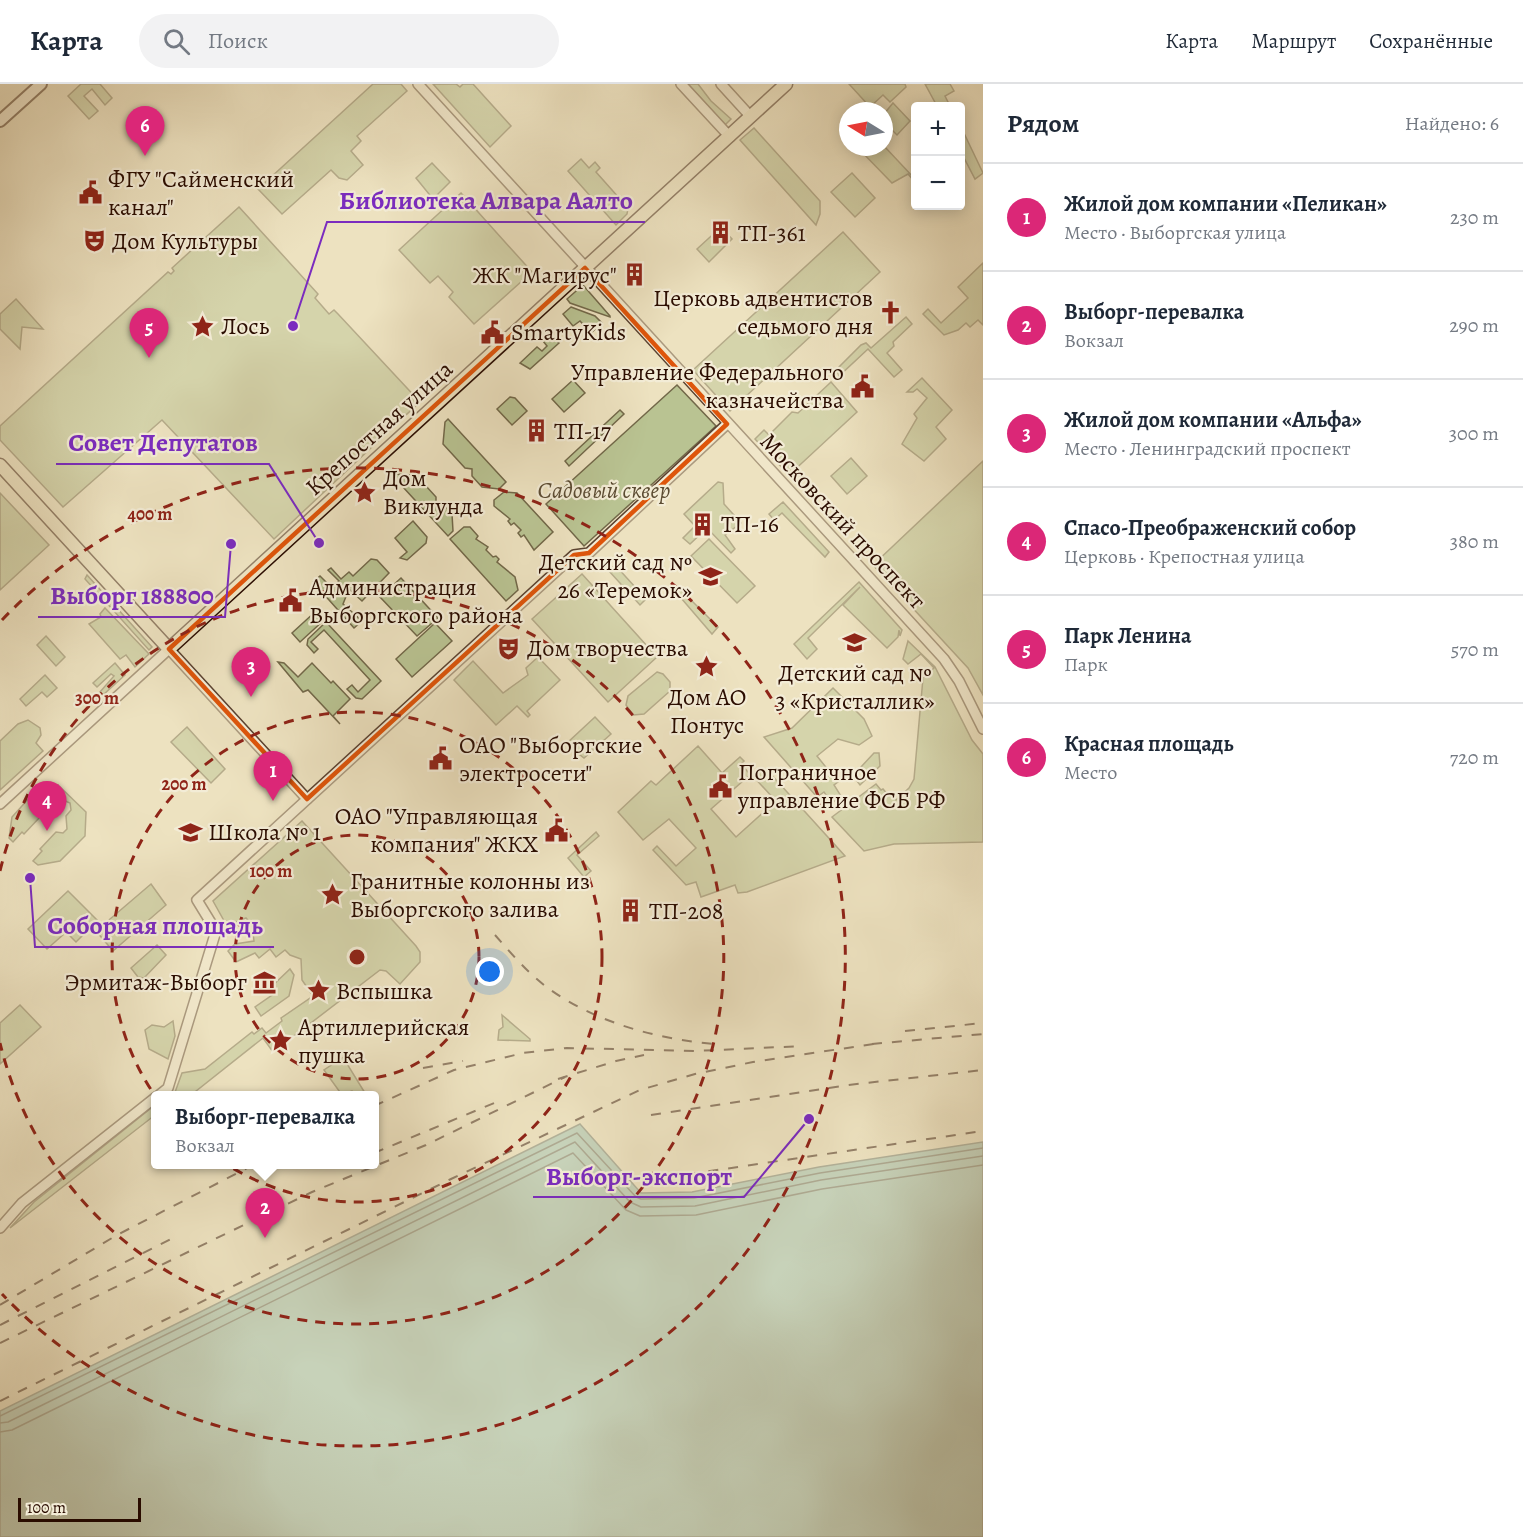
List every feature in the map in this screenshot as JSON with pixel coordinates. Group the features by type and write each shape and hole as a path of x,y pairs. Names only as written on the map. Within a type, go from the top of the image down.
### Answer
{"main road":[{"path":"0,121 41,84"},
{"name":"Крепостная улица","path":"169,649 786,84"},
{"path":"0,465 169,649"}],"street":[{"name":"Московский проспект","path":"418,84 944,659 959,681 983,729"},
{"path":"681,84 730,137"},
{"path":"721,84 751,117"},
{"path":"164,1091 168,1088 216,931 197,900 574,555 589,552 727,424"},
{"path":"169,649 307,799"},
{"name":"Крепостная улица","path":"0,804 169,649"},
{"path":"0,1228 22,1203 151,1101"}],"highlighted area":[{"path":"585,268 727,424 589,553 574,555 307,799 169,649"}],"green space":[{"path":"81,84 100,84 112,98 105,105 92,89 84,96 98,111 89,119 68,96"},
{"path":"373,84 401,84 407,91 357,136 361,141 351,151 363,165 347,180 339,178 331,170 282,214 258,189"},
{"path":"433,84 456,84 460,87 463,84 473,84 511,126 490,147"},
{"path":"688,84 698,84 711,101 731,119 725,125"},
{"path":"849,84 905,84 906,87 890,102 883,95 875,102 865,102"},
{"path":"925,84 950,84 954,91 945,96 948,102 935,102"},
{"path":"893,103 910,121 897,135 893,131"},
{"path":"754,128 820,201 820,214 816,225 740,140"},
{"path":"965,135 983,173 975,179 965,160"},
{"path":"866,156 893,156 911,175 911,177 908,174 892,183"},
{"path":"581,159 589,168 595,162 600,168 596,172 628,208 627,214 616,225 568,171"},
{"path":"432,163 450,182 433,199 416,178"},
{"path":"852,173 875,198 855,217 831,192"},
{"path":"461,193 532,272 474,324 449,297 453,292 438,276 430,283 399,250"},
{"path":"239,207 318,294 315,298 329,314 334,310 420,402 395,425 388,428 390,430 274,539 162,420 63,507 0,440 0,426 168,272 171,274 174,271 172,268"},
{"path":"721,227 732,239 709,262 697,249"},
{"path":"843,232 880,272 730,411 693,370"},
{"path":"983,263 983,325 978,320 970,327 966,323 958,330 944,335 923,314 928,309 941,323 968,298 958,287"},
{"path":"583,285 610,317 570,303 567,299"},
{"path":"16,299 43,329 22,327 20,349 0,329 0,314"},
{"path":"571,307 595,316 602,323 591,333 580,321 573,326 563,314"},
{"path":"906,317 912,324 893,342 894,346 887,353 902,370 894,377 868,349 839,376 837,369 861,345 866,343 871,348"},
{"path":"550,334 559,343 530,369 520,363 537,347 542,351 547,346 543,341"},
{"path":"922,378 952,410 936,427 946,439 924,461 902,444 917,418 914,414 927,398 917,389 907,392"},
{"path":"573,380 585,393 564,412 552,399"},
{"path":"831,382 857,412 789,475 755,439 764,430 769,435 792,412 798,413"},
{"name":"Садовый сквер","path":"677,385 716,426 584,546 546,504"},
{"path":"510,397 515,398 527,411 512,425 497,409"},
{"path":"620,410 624,414 569,466 565,461"},
{"path":"448,419 506,482 499,489 482,487 472,476 472,469 465,468 443,444 445,422"},
{"path":"851,458 867,476 847,494 831,476"},
{"path":"983,461 983,695 968,668 873,565"},
{"path":"391,474 416,475 436,497 436,504 444,505 452,514 453,531 448,536"},
{"path":"718,482 723,483 724,504 741,523 725,535 735,549 731,553 707,528 690,544 683,538 695,526 684,514"},
{"path":"504,492 517,493 553,532 534,550 524,535 521,537 518,533 521,530 514,523 511,525 508,521 510,519 494,506 494,500"},
{"path":"0,493 49,545 0,590"},
{"path":"783,502 829,552 825,557 782,513 774,520 769,514"},
{"path":"413,521 427,537 426,543 407,560 400,558 407,552 395,538"},
{"path":"464,527 470,527 478,536 476,539 488,547 486,550 493,557 496,556 499,559 497,562 515,577 518,590 506,601 450,539"},
{"path":"709,539 755,586 737,603 691,556"},
{"path":"371,559 377,560 389,573 362,601 349,589 343,604 362,621 354,628 313,582 320,576 332,588 339,581 328,570 331,568 341,579 349,572 353,576"},
{"path":"615,565 646,599 640,605 609,571"},
{"path":"582,574 657,657 608,702 532,619"},
{"path":"87,575 152,647 149,650 85,579"},
{"path":"401,578 438,618 417,636 380,597"},
{"path":"859,582 902,630 900,636 899,630 898,637 887,648 843,605 860,587 808,638 817,649 807,659 794,644"},
{"path":"678,587 718,627 712,634 675,591"},
{"path":"105,608 149,654 135,667 126,655 120,659 89,624 101,617 100,614"},
{"path":"316,611 324,620 300,642 292,633"},
{"path":"326,622 381,681 362,699 356,698 347,689 352,685 358,692 370,680 324,630 311,642 318,649 314,653 307,645 308,639"},
{"path":"435,623 452,641 412,677 396,659"},
{"path":"46,636 65,657 56,666 37,645"},
{"path":"908,641 935,667 972,740 983,754 983,842 894,844 864,851 832,817 876,784 896,800 909,788 914,779 923,678 934,668 921,654 908,664 903,659"},
{"path":"538,657 560,680 527,711 530,715 528,717 517,706 496,725 454,680 473,661 503,693 528,675 526,668"},
{"path":"278,662 284,663 298,677 312,663 331,683 333,681 350,699 333,716 340,724 308,690 303,692"},
{"path":"115,663 125,675 103,695 100,692 114,676 111,674 97,687 93,683"},
{"path":"657,672 663,674 670,682 670,691 644,714 633,715 626,705 628,696"},
{"path":"45,675 57,688 47,697 42,692 26,706 20,699"},
{"path":"833,688 864,719 872,736 859,745 838,739 817,756 833,776 842,779 834,785 841,796 832,803 824,792 817,797 764,737 792,728"},
{"path":"595,717 611,734 584,758 566,744"},
{"path":"28,720 40,728 41,735 36,743 43,751 0,790 0,741 18,724"},
{"path":"187,727 225,769 211,783 171,742"},
{"path":"698,746 722,773 740,757 744,761 741,764 748,772 768,771 845,856 747,892 738,893 735,885 701,897 696,882 686,885 653,850 657,846 676,866 696,848 669,819 643,840 618,812 651,781 656,785","holes":["751,774 776,801 736,837 711,809"]},
{"path":"874,753 879,753 880,766 860,785 857,781 865,774 860,768"},
{"path":"58,785 86,812 85,836 60,861 38,865 33,861 42,851 40,849 56,832 63,833 67,829 66,816 71,810 70,803 63,800 55,806 53,804 42,806 39,812 40,817 13,842 9,838 12,817 39,787"},
{"path":"302,821 416,946 420,952 420,962 400,984 386,971 380,970 273,1052 263,1038 196,1091 175,1091 182,1073 205,1069 252,1032 254,1034 262,1028 266,1033 282,1021 281,1018 313,996 302,980 301,959 290,955 285,950 276,957 270,949 259,958 255,953 236,962 228,951 235,944 254,941 252,925 246,918 227,926 213,901"},
{"path":"596,832 599,836 577,855 591,871 584,877 568,858"},
{"path":"151,884 166,905 113,951 96,931"},
{"path":"68,891 98,921 91,928 85,922 78,929 83,935 76,942 68,934 64,934 47,949 28,929"},
{"path":"157,945 166,955 144,978 138,977 131,968"},
{"path":"290,969 294,975 289,996 261,1016 255,1007 275,993 271,987"},
{"path":"20,1005 41,1027 0,1064 0,1023"},
{"path":"502,1015 530,1041 498,1040 499,1030 503,1027"},
{"path":"173,1021 175,1036 168,1059 149,1049 145,1030 152,1025 164,1027"},
{"path":"345,1056 344,1059 364,1091 339,1091 324,1070"},
{"path":"151,1108 151,1118 10,1228 34,1202"}],"water":[{"path":"580,1124 641,1193 692,1192 819,1167 983,1142 983,1537 0,1537 0,1411"}],"railway":[{"path":"495,935 537,980 582,1009 647,1033 714,1044"},
{"path":"905,1031 983,1023"},
{"path":"872,1044 983,1034"},
{"path":"0,1401 451,1179 640,1090 695,1074 753,1062 880,1043"},
{"path":"379,1104 454,1070 523,1053 567,1048 695,1051 803,1046"},
{"path":"558,1079 644,1055"},
{"path":"423,1068 463,1061"},
{"path":"651,1115 848,1085 983,1070"},
{"path":"379,1164 426,1145 565,1077"},
{"path":"379,1151 499,1101"},
{"path":"649,1180 983,1131"},
{"path":"0,1305 117,1235 245,1169"},
{"path":"0,1343 312,1192 368,1169"},
{"path":"0,1325 171,1239"}],"place":[{"name":"Красная площадь","path":"145,156"},
{"name":"ФГУ \"Сайменский канал\"","path":"90,193"},
{"name":"ТП-361","path":"720,233"},
{"name":"Дом Культуры","path":"94,241"},
{"name":"ЖК \"Магирус\"","path":"635,275"},
{"name":"Церковь адвентистов седьмого дня","path":"891,312"},
{"name":"Лось","path":"203,326"},
{"name":"Библиотека Алвара Аалто","path":"293,326"},
{"name":"SmartyKids","path":"493,332"},
{"name":"Парк Ленина","path":"149,358"},
{"name":"Управление Федерального казначейства","path":"862,386"},
{"name":"ТП-17","path":"536,431"},
{"name":"Дом Виклунда","path":"365,492"},
{"name":"ТП-16","path":"703,524"},
{"name":"Совет Депутатов","path":"319,543"},
{"name":"Выборг 188800","path":"231,544"},
{"name":"Детский сад № 26 «Теремок»","path":"710,576"},
{"name":"Администрация Выборгского района","path":"291,601"},
{"name":"Детский сад № 3 «Кристаллик»","path":"855,643"},
{"name":"Дом творчества","path":"509,648"},
{"name":"Дом АО Понтус","path":"707,667"},
{"name":"Жилой дом компании «Альфа»","path":"251,697"},
{"name":"ОАО \"Выборгские электросети\"","path":"441,759"},
{"name":"Пограничное управление ФСБ РФ","path":"720,786"},
{"name":"Жилой дом компании «Пеликан»","path":"273,801"},
{"name":"ОАО \"Управляющая компания\" ЖКХ","path":"556,830"},
{"name":"Спасо-Преображенский собор","path":"47,831"},
{"name":"Школа № 1","path":"190,832"},
{"name":"Соборная площадь","path":"30,878"},
{"name":"Гранитные колонны из Выборгского залива","path":"332,895"},
{"name":"ТП-208","path":"631,911"},
{"name":"Эрмитаж-Выборг","path":"265,982"},
{"name":"Вспышка","path":"318,991"},
{"name":"Артиллерийская пушка","path":"280,1041"},
{"name":"Выборг-экспорт","path":"809,1119"},
{"name":"Выборг-перевалка","path":"265,1238"}]}
